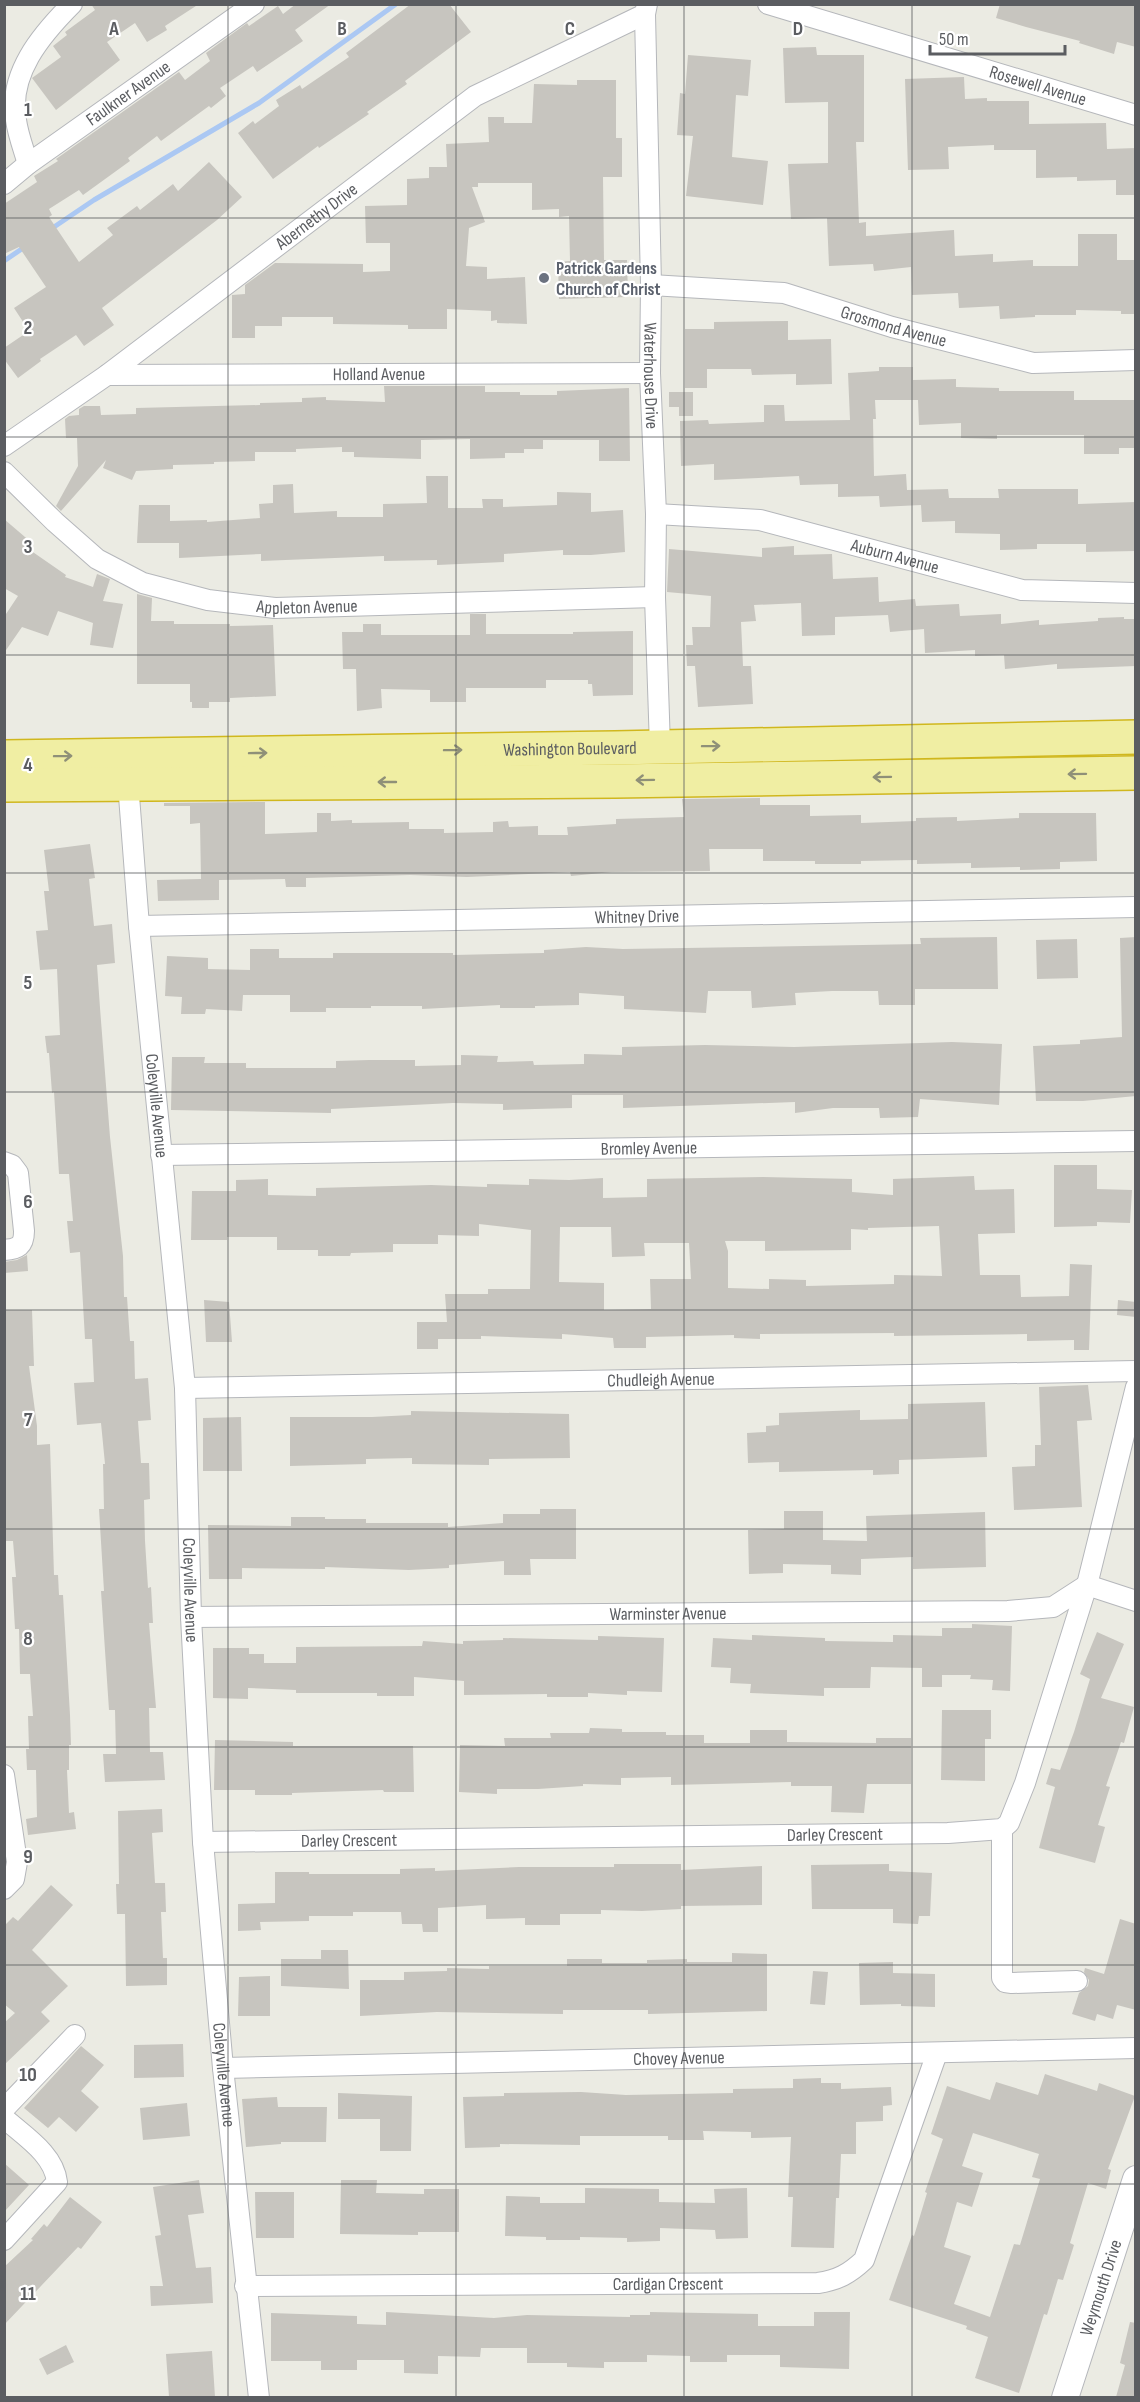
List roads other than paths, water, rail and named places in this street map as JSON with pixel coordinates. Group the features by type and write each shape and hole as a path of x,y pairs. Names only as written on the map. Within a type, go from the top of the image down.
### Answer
{"highway":[{"name":"Washington Boulevard","path":"4,757 660,747 1136,736"},
{"name":"Washington Boulevard","path":"4,785 603,781 1136,773"}],"street":[{"path":"28,164 15,119 14,95 20,71 53,23 72,4"},
{"name":"Faulkner Avenue","path":"4,184 28,164 254,4"},
{"name":"Rosewell Avenue","path":"768,4 1136,115"},
{"name":"Waterhouse Drive","path":"646,9 651,285 650,373 656,514 655,597 660,747"},
{"name":"Abernethy Drive","path":"4,446 107,375 476,96 646,9"},
{"name":"Grosmond Avenue","path":"651,285 784,293 892,327 1033,363 1136,360"},
{"name":"Holland Avenue","path":"107,375 650,373"},
{"name":"Appleton Avenue","path":"4,472 97,559 143,583 208,600 275,608 655,597"},
{"name":"Auburn Avenue","path":"656,514 760,520 1022,590 1136,593"},
{"name":"Coleyville Avenue","path":"128,783 139,926 185,1388 191,1617 203,1842 223,2068 245,2286 259,2397"},
{"name":"Whitney Drive","path":"139,926 1136,907"},
{"name":"Bromley Avenue","path":"161,1155 1136,1142"},
{"path":"4,1250 15,1249 24,1240 18,1173 8,1163"},
{"name":"Chudleigh Avenue","path":"185,1388 1136,1371"},
{"path":"1077,1981 1012,1983 1005,1982 1002,1978 1002,1829 1009,1823 1025,1783 1087,1585 1136,1388"},
{"path":"1087,1585 1136,1601"},
{"name":"Warminster Avenue","path":"191,1617 1008,1611 1053,1607 1087,1585"},
{"path":"4,1775 14,1879 4,1889"},
{"name":"Darley Crescent","path":"203,1842 948,1833 1002,1829"},
{"path":"4,2109 75,2035"},
{"name":"Chovey Avenue","path":"223,2068 1136,2048"},
{"name":"Cardigan Crescent","path":"245,2286 818,2283 836,2280 851,2273 864,2260 937,2053"},
{"path":"4,2118 50,2160 56,2170 57,2182 4,2240"},
{"name":"Weymouth Drive","path":"1065,2397 1136,2179"}],"waterway":[{"path":"51,229 94,200 259,103 396,4"},
{"path":"4,261 26,246"}],"place":[{"name":"Patrick Gardens Church of Christ","path":"544,278"}]}
